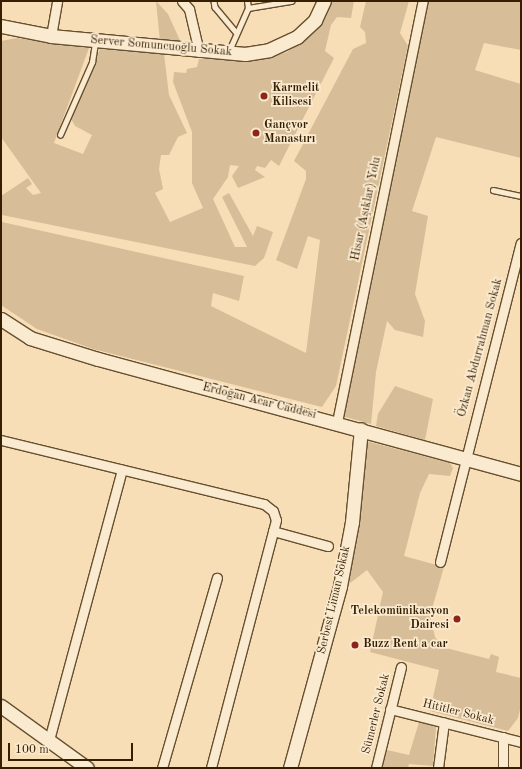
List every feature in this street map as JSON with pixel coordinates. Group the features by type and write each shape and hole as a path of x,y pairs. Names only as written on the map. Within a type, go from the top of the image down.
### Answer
{"main road":[{"name":"Server Somuncuoğlu Sokak","path":"1,26 51,36 228,54 269,50 297,37 315,20 324,1"},
{"name":"Erdoğan Acar Caddesi","path":"1,319 30,338 90,357 337,422 521,474"},
{"name":"Serbest Liman Sokak","path":"290,768 340,586 352,522 361,429"},
{"path":"1,706 87,768"}],"street":[{"path":"51,36 57,1"},
{"path":"182,1 189,9 199,52"},
{"name":"Hisar (Aşıklar) Yolu","path":"337,422 423,1"},
{"name":"Özkan Abdurrahman Sokak","path":"440,562 464,459 521,243"},
{"path":"1,440 264,504 275,515 273,531 211,768"},
{"path":"49,740 122,470"},
{"path":"273,531 328,546"},
{"path":"162,768 217,578"},
{"name":"Sümerler Sokak","path":"376,768 401,667"},
{"name":"Hititler Sokak","path":"390,709 521,742"},
{"path":"438,768 444,722"},
{"path":"503,737 503,768"}],"lane":[{"path":"214,1 215,7 235,31"},
{"path":"228,54 235,31 248,8 247,1"},
{"path":"248,8 290,1"},
{"path":"60,135 92,62 95,41"},
{"path":"493,190 521,196"}],"shaded area":[{"path":"156,1 168,14 182,45 160,42"},
{"path":"331,1 354,1 351,18 337,17 331,25 325,51 334,58 279,166 271,160 265,168 257,166 255,170 265,177 238,188 232,176 239,166 230,165 228,177 213,199 235,247 247,247 222,197 229,193 253,236 257,226 273,232 264,258 255,266 2,215 1,196 28,178 32,184 26,188 33,195 41,193 1,137 1,41 17,38 89,48 54,143 83,154 92,135 75,126 70,117 100,49 164,54 169,95 187,133 178,137 169,155 161,155 159,169 163,189 155,193 170,222 203,208 192,183 192,132 173,82 174,72 186,73 187,69 197,67 199,59 266,59 287,52 309,35"},
{"path":"366,1 409,1 400,33 408,46 336,386 322,407 93,349 37,329 1,305 2,222 244,276 239,301 213,293 211,306 306,353 320,240 308,236 297,269 276,260 306,179 306,171 294,161 353,49 366,43 365,32 360,27"},
{"path":"428,1 521,1 521,50 484,43 475,70 521,84 521,158 436,137 412,211 428,216 415,294 425,321 423,337 395,330 387,321 376,372 371,424 345,417 345,403"},
{"path":"395,386 433,399 425,440 376,426 378,414"},
{"path":"366,441 450,463 453,468 450,476 429,474 420,493 404,556 444,567 430,616 435,637 442,647 489,659 491,654 499,657 496,672 521,678 521,705 518,718 508,731 430,711 439,670 370,652 383,592 367,570 349,584"},
{"path":"419,722 436,727 433,766 409,764 408,768 382,768 387,750 409,755"}],"place":[{"name":"Karmelit Kilisesi","path":"264,96"},
{"name":"Gançvor Manastırı","path":"256,133"},
{"name":"Telekomünikasyon Dairesi","path":"457,619"},
{"name":"Buzz Rent a car","path":"355,645"}]}
